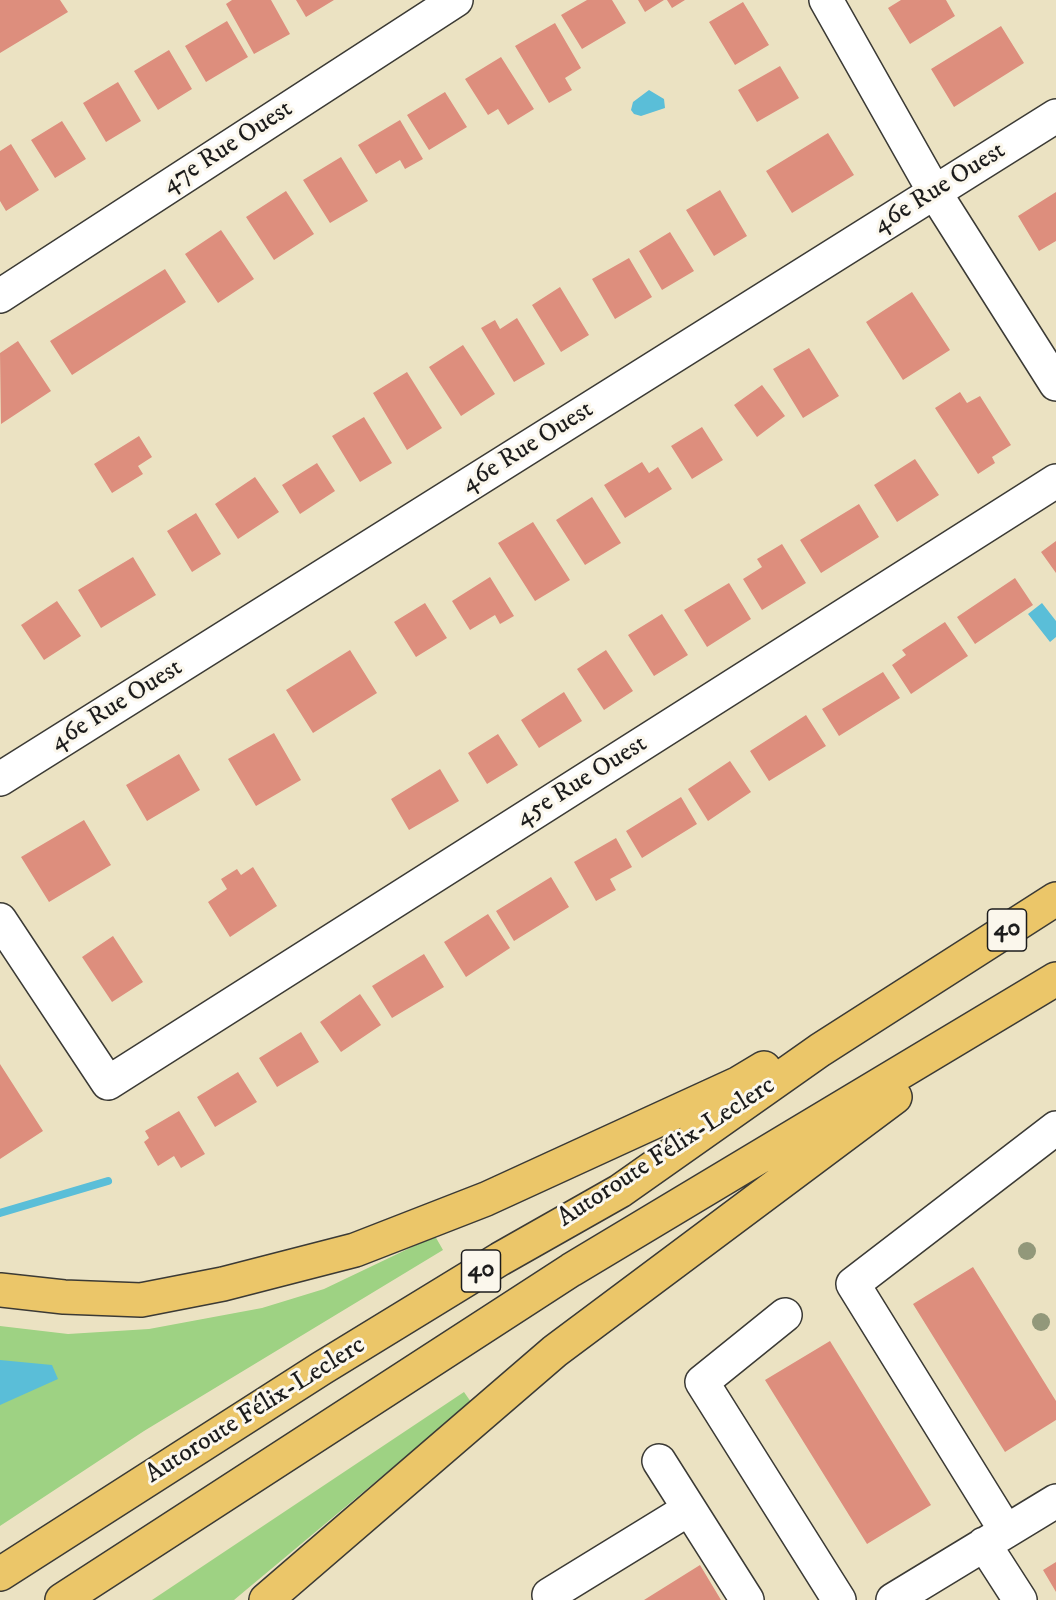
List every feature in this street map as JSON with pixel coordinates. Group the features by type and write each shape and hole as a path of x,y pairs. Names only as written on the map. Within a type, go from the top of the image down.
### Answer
{"highway":[{"name":"Autoroute Félix-Leclerc","path":"0,1574 322,1368 500,1259 620,1191 820,1050 1056,899"},
{"path":"0,1290 64,1297 141,1300 223,1284 354,1250 486,1199 739,1083 957,961"},
{"name":"Autoroute Félix-Leclerc","path":"62,1600 571,1270 1048,984"},
{"path":"266,1600 555,1351 1048,984"}],"street":[{"name":"47e Rue Ouest","path":"0,296 456,0"},
{"path":"826,0 935,193 1056,384"},
{"name":"46e Rue Ouest","path":"0,779 1056,116"},
{"name":"45e Rue Ouest","path":"0,920 108,1083 1056,481"},
{"path":"1020,1600 995,1538 853,1284 1056,1128"},
{"path":"785,1315 702,1382 839,1600"},
{"path":"659,1461 747,1600"},
{"path":"893,1600 1056,1501"},
{"path":"549,1595 689,1509"}],"green space":[{"path":"435,1236 443,1250 144,1431 0,1526 0,1326 68,1334 149,1329 262,1308 324,1289"},
{"path":"464,1392 471,1402 234,1600 152,1600"}],"water":[{"path":"649,90 664,99 665,108 641,116 634,114 631,110 633,102"},
{"path":"1042,603 1056,621 1056,637 1050,642 1028,614"},
{"path":"0,1360 52,1365 58,1379 0,1405"}],"building":[{"path":"0,0 60,0 68,12 0,53"},
{"path":"232,0 271,0 290,34 254,54 226,4"},
{"path":"296,0 334,0 306,17"},
{"path":"587,0 612,0 626,23 582,49 561,15"},
{"path":"638,0 664,0 645,12"},
{"path":"667,0 685,0 672,8"},
{"path":"901,0 946,0 955,16 910,44 888,8"},
{"path":"743,2 769,45 735,65 709,22"},
{"path":"227,21 248,57 206,82 185,46"},
{"path":"555,23 581,68 565,78 572,90 549,103 515,46"},
{"path":"1001,26 1024,63 954,107 931,69"},
{"path":"169,50 192,89 158,110 134,71"},
{"path":"501,57 534,109 508,125 498,109 488,115 465,79"},
{"path":"780,66 799,98 757,122 738,90"},
{"path":"118,82 141,121 106,142 83,103"},
{"path":"445,92 467,127 429,150 407,115"},
{"path":"400,120 423,159 405,169 400,160 376,174 358,145"},
{"path":"62,121 86,159 55,178 31,140"},
{"path":"828,133 854,175 792,213 766,171"},
{"path":"11,144 39,190 6,211 0,201 0,151"},
{"path":"341,157 368,201 330,223 303,180"},
{"path":"720,190 747,236 714,256 686,210"},
{"path":"286,191 314,234 274,260 246,217"},
{"path":"1056,192 1056,241 1039,251 1018,216"},
{"path":"221,230 254,279 218,303 185,254"},
{"path":"670,232 694,271 662,290 639,251"},
{"path":"629,258 652,297 615,319 592,279"},
{"path":"165,269 186,302 72,375 50,341"},
{"path":"560,287 589,335 561,352 532,305"},
{"path":"912,292 950,350 903,380 866,322"},
{"path":"517,318 545,364 514,382 481,328 495,320 500,329"},
{"path":"18,341 51,391 1,424 0,353"},
{"path":"463,345 495,394 461,416 429,367"},
{"path":"809,348 839,396 803,418 773,369"},
{"path":"407,372 442,428 407,450 373,393"},
{"path":"762,385 785,416 757,437 734,405"},
{"path":"960,392 967,403 980,396 1011,445 992,457 995,463 978,474 935,408"},
{"path":"364,417 392,463 360,482 332,436"},
{"path":"702,427 723,460 692,479 671,446"},
{"path":"139,436 152,457 138,466 143,474 112,493 94,464"},
{"path":"915,459 939,495 897,522 874,485"},
{"path":"642,462 649,473 658,467 672,489 625,518 604,485"},
{"path":"317,463 335,491 300,514 282,485"},
{"path":"255,477 279,512 238,539 215,504"},
{"path":"592,497 621,543 585,565 556,520"},
{"path":"859,504 879,537 821,573 800,540"},
{"path":"196,513 221,554 192,572 167,531"},
{"path":"533,522 570,580 535,601 498,543"},
{"path":"1056,541 1056,573 1041,552"},
{"path":"782,544 806,583 762,610 743,579 762,567 757,559"},
{"path":"133,557 156,595 101,628 78,590"},
{"path":"490,577 514,616 500,624 495,615 470,630 452,601"},
{"path":"1015,578 1033,605 975,644 957,617"},
{"path":"729,583 751,619 707,647 684,610"},
{"path":"57,601 81,636 44,660 21,625"},
{"path":"425,603 447,638 416,657 394,622"},
{"path":"662,614 688,655 654,676 628,635"},
{"path":"945,622 968,656 911,694 892,665 906,655 902,650"},
{"path":"350,650 377,693 313,733 286,690"},
{"path":"606,650 633,691 604,710 577,669"},
{"path":"883,672 900,698 839,736 822,709"},
{"path":"564,692 582,721 539,748 521,720"},
{"path":"806,715 826,746 769,781 750,751"},
{"path":"274,733 301,780 256,806 228,759"},
{"path":"498,734 518,765 487,784 468,753"},
{"path":"179,754 200,790 147,821 126,785"},
{"path":"730,761 751,792 708,821 688,789"},
{"path":"440,769 459,801 409,830 391,799"},
{"path":"681,797 697,824 642,858 626,831"},
{"path":"84,820 111,865 49,902 21,857"},
{"path":"616,838 632,867 610,879 616,890 596,901 574,862"},
{"path":"253,867 277,906 230,937 208,902 227,889 221,879 237,869 241,875"},
{"path":"551,877 569,907 514,941 496,911"},
{"path":"488,914 510,948 466,977 444,942"},
{"path":"113,936 143,982 112,1002 82,957"},
{"path":"424,954 444,987 392,1018 372,986"},
{"path":"360,994 381,1025 341,1052 320,1022"},
{"path":"301,1032 319,1062 277,1087 259,1058"},
{"path":"0,1064 43,1131 0,1159"},
{"path":"238,1072 257,1102 215,1127 197,1097"},
{"path":"179,1111 205,1154 181,1168 174,1156 158,1166 144,1142 149,1138 145,1131"},
{"path":"973,1267 1056,1401 1056,1420 1005,1452 913,1304"},
{"path":"830,1341 931,1505 867,1544 765,1380"},
{"path":"1056,1562 1056,1592 1043,1570"},
{"path":"700,1565 721,1600 644,1600"}],"waterway":[{"path":"0,1213 108,1181"}]}
